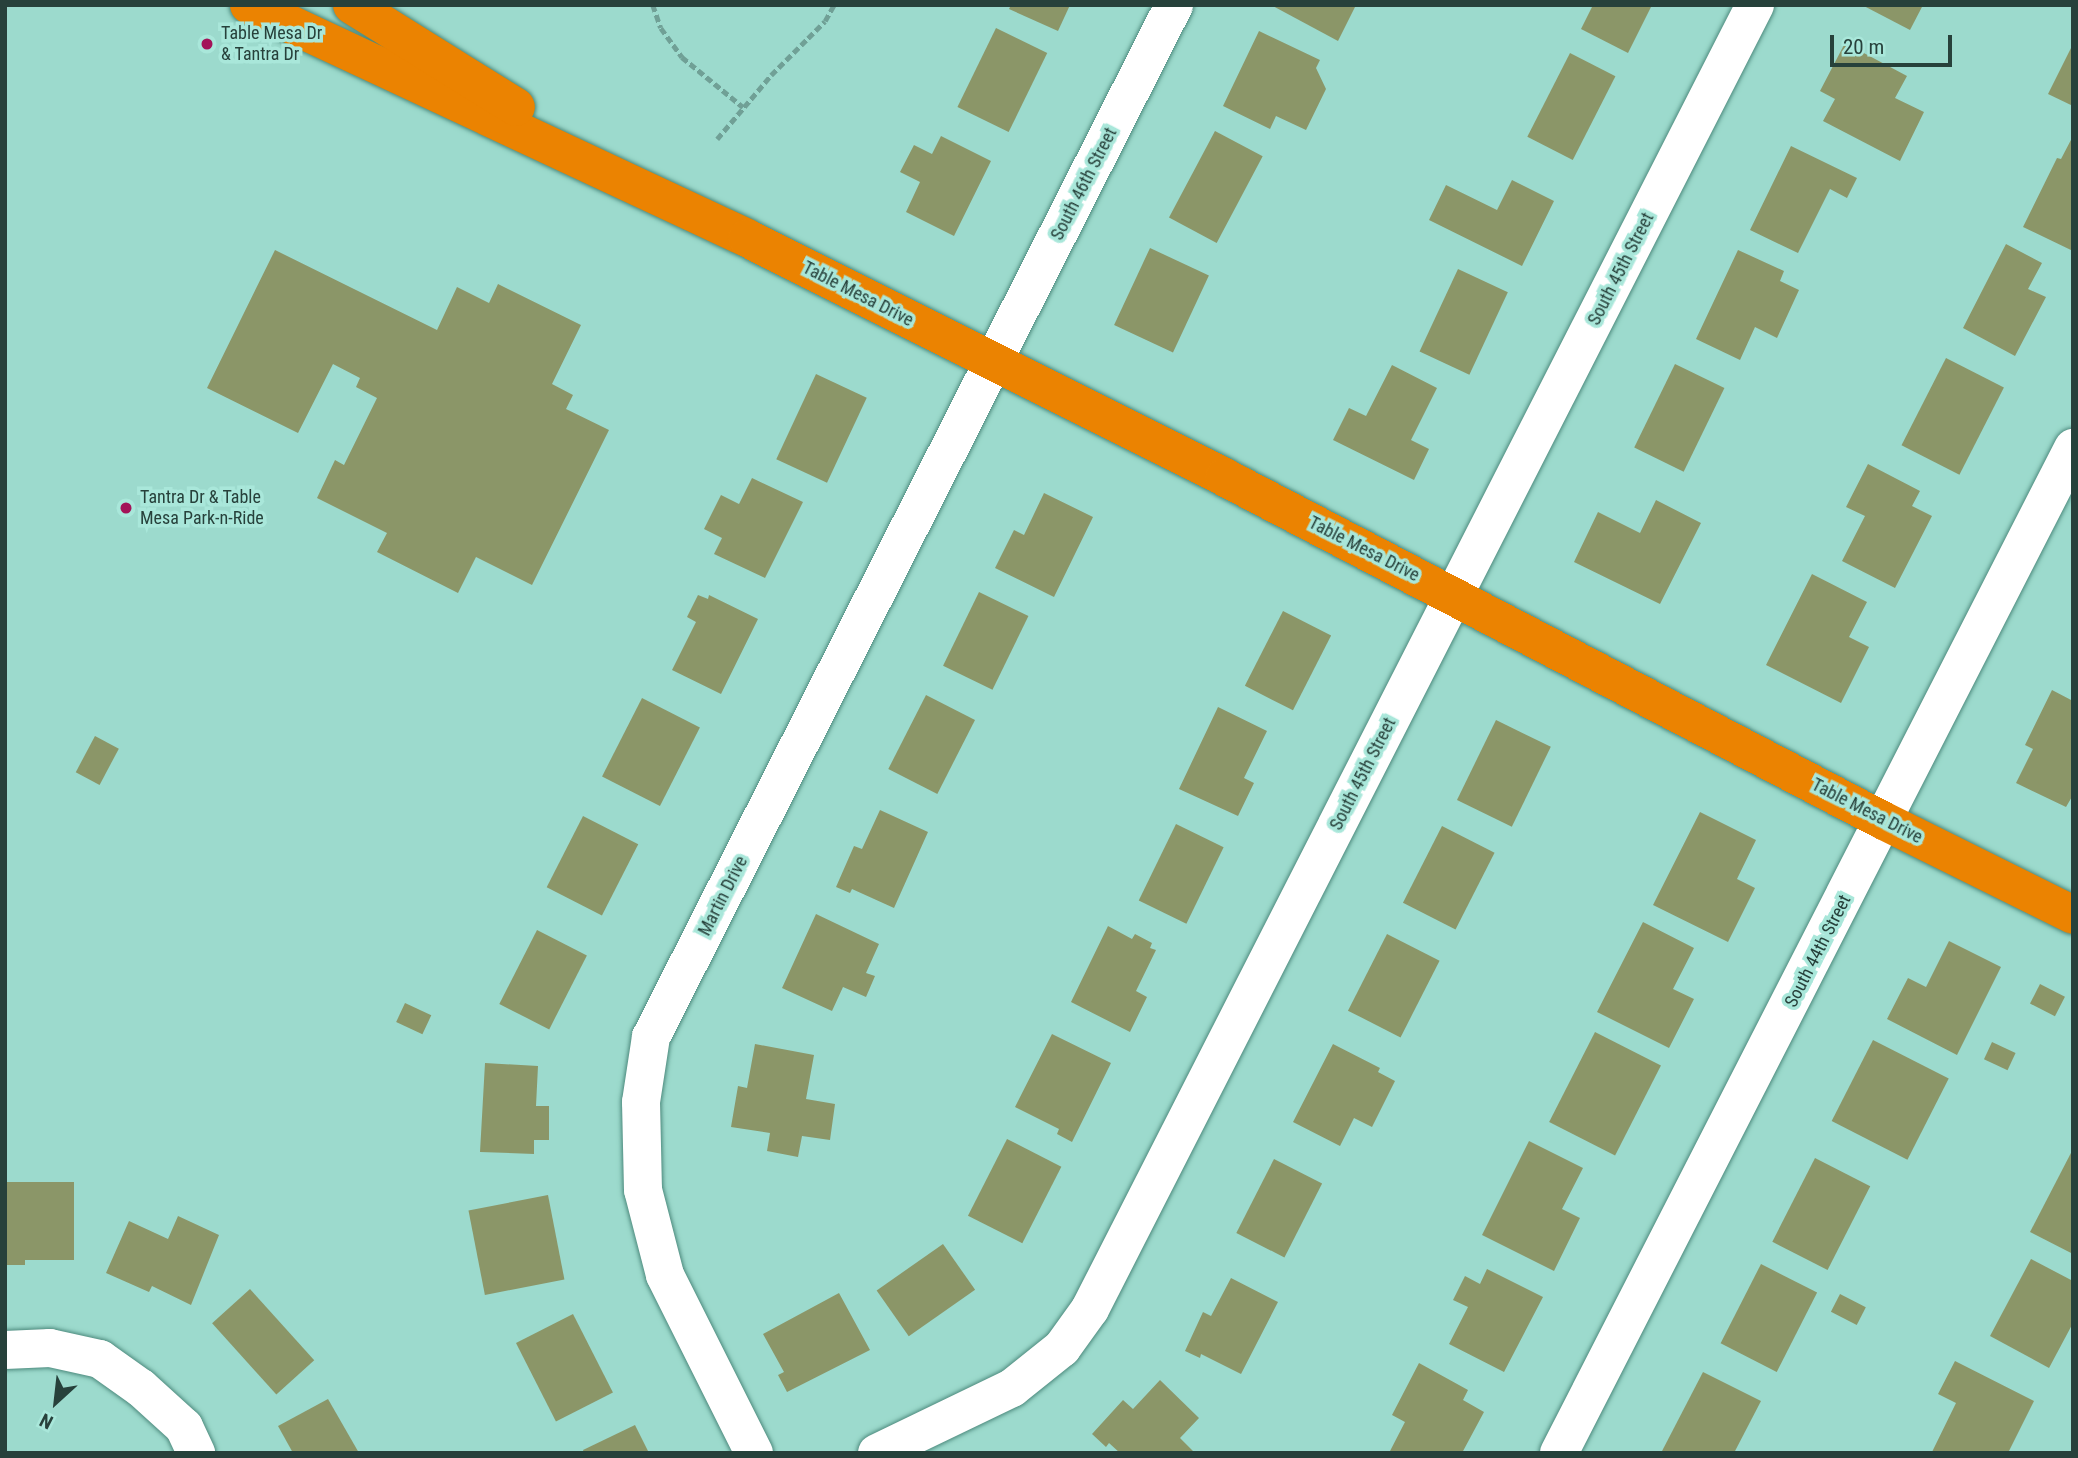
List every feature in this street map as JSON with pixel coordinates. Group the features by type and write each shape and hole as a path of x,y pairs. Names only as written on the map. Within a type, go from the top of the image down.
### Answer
{"highway":[{"name":"Table Mesa Drive","path":"248,5 651,191 1454,596 1884,821 2073,915"},
{"name":"Table Mesa Drive","path":"352,5 651,191"}],"street":[{"name":"South 46th Street","path":"993,363 1174,5"},
{"name":"South 45th Street","path":"877,1453 1012,1388 1062,1348 1090,1309 1755,5"},
{"name":"Martin Drive","path":"754,1453 665,1275 646,1202 640,1102 652,1037 993,363"},
{"name":"South 44th Street","path":"1559,1453 2073,448"},
{"path":"5,1350 50,1348 100,1359 141,1388 184,1427 196,1453"}],"path":[{"path":"653,5 662,28 682,57 743,107"},
{"path":"717,139 743,107 825,21 834,5"}],"building":[{"path":"1011,5 1070,5 1058,31 1009,9"},
{"path":"1271,5 1356,5 1338,41"},
{"path":"1593,5 1652,5 1628,53 1581,29"},
{"path":"1862,5 1923,5 1910,30"},
{"path":"996,28 1047,53 1009,132 957,107"},
{"path":"1259,31 1320,60 1316,68 1326,89 1306,130 1276,116 1270,129 1223,106"},
{"path":"1845,43 1907,76 1895,98 1924,112 1900,161 1823,121 1835,99 1820,91"},
{"path":"2073,44 2073,106 2048,94"},
{"path":"1570,53 1615,76 1573,160 1527,137"},
{"path":"1215,131 1263,156 1217,243 1169,218"},
{"path":"941,136 991,161 954,236 906,212 920,182 900,172 914,145 932,154"},
{"path":"2073,136 2073,251 2023,227 2057,158 2061,159"},
{"path":"1791,146 1857,178 1847,198 1830,189 1798,253 1750,230"},
{"path":"1512,180 1554,201 1522,266 1429,220 1446,185 1497,210"},
{"path":"2006,244 2042,263 2028,289 2046,297 2015,356 1963,328"},
{"path":"1150,248 1209,275 1173,353 1114,325"},
{"path":"275,250 437,330 457,287 489,303 498,284 581,325 552,384 573,395 566,409 609,430 532,585 476,557 458,593 377,552 387,533 317,498 335,460 344,465 377,398 356,387 360,378 333,364 298,433 207,388"},
{"path":"1738,250 1784,271 1780,281 1799,290 1777,338 1755,327 1740,360 1696,339"},
{"path":"1458,269 1508,292 1469,375 1420,351"},
{"path":"1946,358 2004,388 1959,475 1902,445"},
{"path":"1675,364 1724,388 1684,472 1634,448"},
{"path":"1392,365 1437,388 1411,440 1429,449 1414,480 1333,440 1349,408 1366,416"},
{"path":"816,374 867,398 827,483 776,459"},
{"path":"1868,464 1920,491 1912,506 1932,516 1895,588 1842,561 1865,516 1846,507"},
{"path":"752,478 803,502 765,578 714,554 722,538 704,529 721,495 739,504"},
{"path":"1044,493 1093,517 1054,597 995,568 1014,530 1024,535"},
{"path":"1656,500 1701,523 1660,604 1574,562 1598,512 1640,533"},
{"path":"1812,574 1867,602 1849,637 1869,647 1841,703 1766,665"},
{"path":"979,592 1028,616 992,690 943,666"},
{"path":"698,595 708,599 709,595 758,619 721,694 672,670 696,622 687,617"},
{"path":"1283,611 1331,636 1293,710 1245,686"},
{"path":"2052,690 2073,701 2073,795 2066,807 2016,783 2033,749 2025,745"},
{"path":"926,695 975,720 937,794 888,769"},
{"path":"642,698 700,728 660,806 602,776"},
{"path":"1218,707 1267,731 1244,778 1254,783 1238,816 1179,789"},
{"path":"1496,720 1551,747 1512,827 1457,800"},
{"path":"95,736 119,749 100,785 76,772"},
{"path":"880,810 928,832 894,908 852,889 850,893 836,887 854,846 862,849"},
{"path":"1700,812 1756,840 1737,879 1755,888 1728,942 1653,905"},
{"path":"583,816 638,844 602,915 547,887"},
{"path":"1176,824 1224,847 1186,924 1139,900"},
{"path":"1442,826 1495,853 1456,929 1403,903"},
{"path":"816,914 879,944 866,973 875,976 866,997 843,987 832,1011 782,988"},
{"path":"1643,922 1694,948 1673,989 1694,999 1669,1048 1597,1012"},
{"path":"1108,926 1132,939 1135,934 1152,943 1150,948 1156,950 1136,991 1147,997 1130,1032 1071,1002"},
{"path":"537,930 587,955 549,1029 499,1004"},
{"path":"1387,934 1440,961 1401,1037 1348,1011"},
{"path":"1949,941 2001,967 1957,1055 1887,1019 1908,978 1926,987"},
{"path":"2040,984 2065,997 2055,1016 2030,1004"},
{"path":"405,1003 431,1015 422,1034 396,1022"},
{"path":"1595,1032 1661,1066 1615,1156 1549,1122"},
{"path":"1052,1034 1111,1063 1072,1142 1057,1134 1059,1129 1015,1107"},
{"path":"1873,1040 1949,1079 1907,1160 1832,1121"},
{"path":"1992,1042 2016,1053 2008,1070 1984,1059"},
{"path":"755,1044 814,1055 806,1099 835,1104 830,1140 802,1136 798,1157 767,1151 770,1133 731,1127 738,1086 747,1088"},
{"path":"1333,1044 1380,1068 1378,1072 1395,1081 1372,1127 1354,1118 1340,1146 1293,1122"},
{"path":"485,1063 538,1066 536,1106 549,1106 549,1140 534,1140 534,1154 480,1152"},
{"path":"1007,1139 1061,1167 1022,1243 968,1216"},
{"path":"1529,1141 1583,1168 1562,1209 1580,1218 1554,1271 1482,1235"},
{"path":"2073,1149 2073,1254 2030,1232"},
{"path":"1815,1158 1870,1186 1828,1270 1772,1242"},
{"path":"1274,1159 1322,1184 1284,1257 1236,1233"},
{"path":"5,1182 74,1182 74,1260 25,1260 25,1265 5,1265"},
{"path":"548,1195 564,1279 485,1295 468,1210"},
{"path":"178,1216 219,1235 191,1305 152,1286 149,1292 106,1273 129,1221 168,1239"},
{"path":"943,1244 975,1290 909,1336 877,1290"},
{"path":"2031,1259 2073,1281 2073,1323 2049,1368 1990,1336"},
{"path":"1761,1264 1817,1293 1777,1372 1721,1343"},
{"path":"1487,1269 1543,1297 1504,1372 1449,1344 1468,1307 1453,1300 1465,1276 1480,1284"},
{"path":"1231,1278 1278,1302 1241,1374 1201,1354 1200,1358 1185,1351 1203,1312 1211,1316"},
{"path":"250,1289 314,1360 276,1394 212,1323"},
{"path":"839,1293 870,1350 787,1392 778,1375 784,1372 763,1334"},
{"path":"1840,1294 1866,1307 1857,1325 1831,1312"},
{"path":"573,1314 613,1392 556,1421 516,1343"},
{"path":"1955,1361 2034,1401 2008,1453 1932,1452 1956,1403 1938,1394"},
{"path":"1419,1363 1468,1390 1463,1400 1484,1412 1462,1453 1389,1453 1405,1422 1392,1415"},
{"path":"1703,1372 1761,1401 1734,1453 1661,1453"},
{"path":"1160,1380 1199,1418 1180,1438 1195,1453 1120,1453 1109,1443 1106,1447 1092,1434 1123,1400 1133,1409"},
{"path":"328,1399 359,1453 293,1453 278,1426"},
{"path":"635,1425 649,1453 584,1453 583,1450"}],"place":[{"name":"Table Mesa Dr & Tantra Dr","path":"207,44"},
{"name":"Tantra Dr & Table Mesa Park-n-Ride","path":"126,508"}]}
